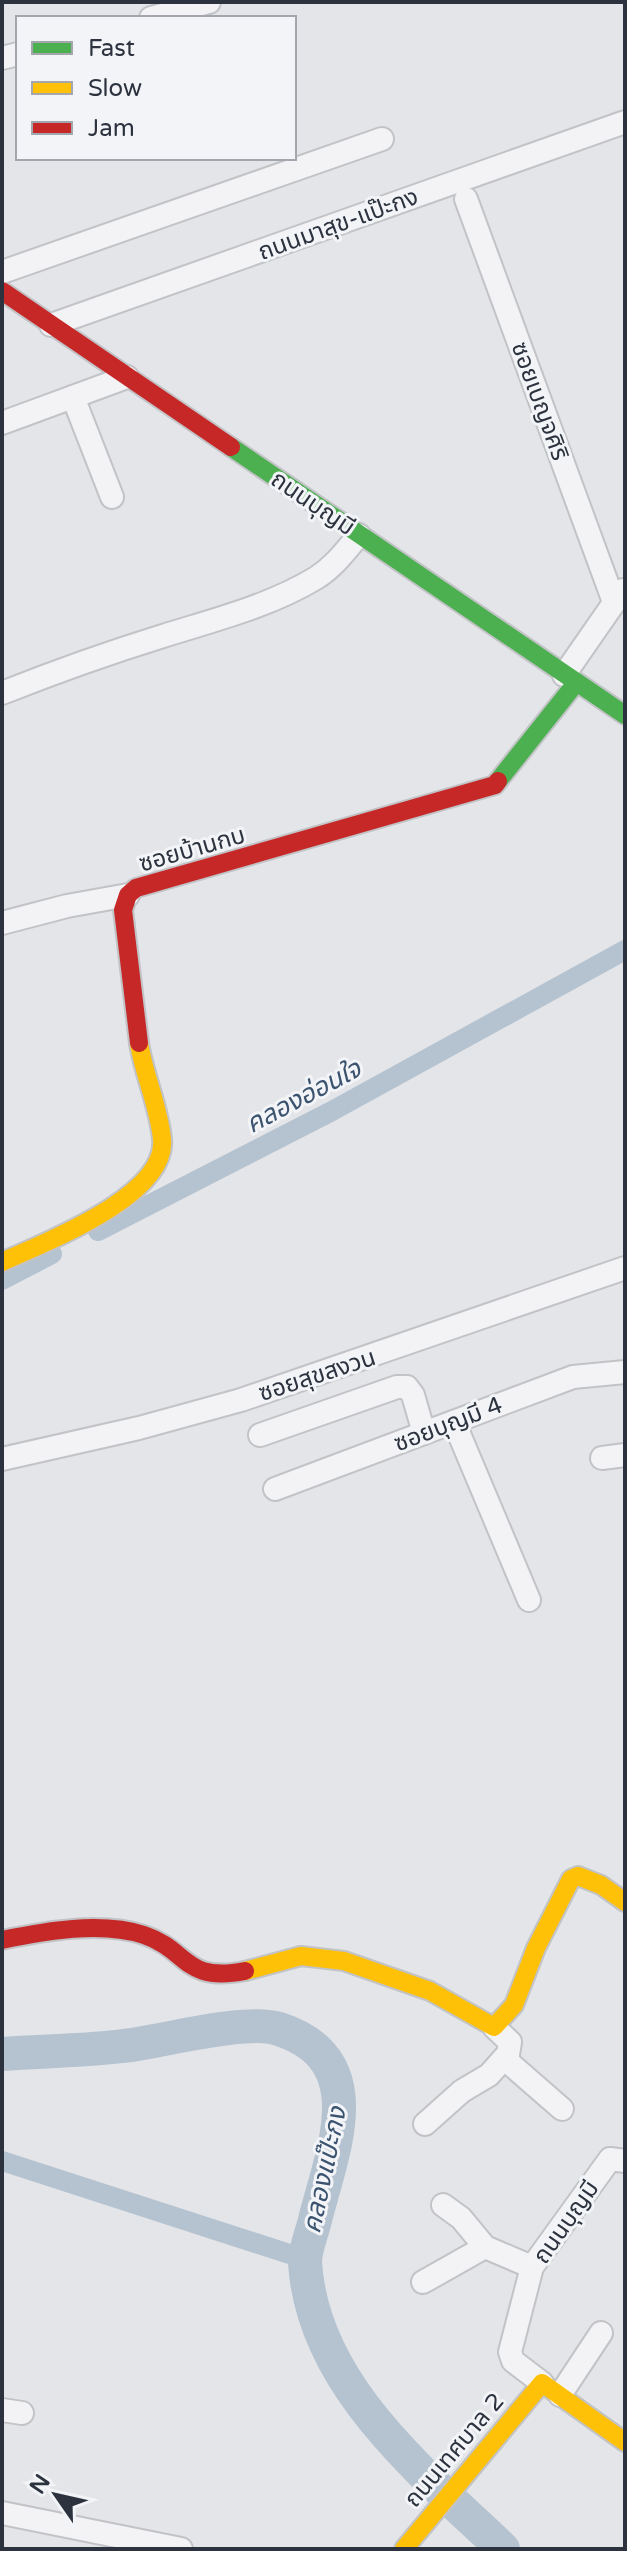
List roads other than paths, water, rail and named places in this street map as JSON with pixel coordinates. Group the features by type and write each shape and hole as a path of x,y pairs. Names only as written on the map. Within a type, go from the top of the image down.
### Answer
{"street":[{"path":"159,11 209,2"},
{"name":"ถนนมาสุข-แป๊ะกง","path":"51,325 625,122"},
{"path":"2,272 382,139"},
{"name":"ซอยเบญจศิริ","path":"466,199 620,595 570,679"},
{"name":"ถนนบุญมี","path":"2,291 625,715"},
{"path":"2,423 127,377"},
{"path":"73,397 112,497"},
{"path":"2,693 87,660 246,610 289,592 338,561 359,535"},
{"name":"ซอยบ้านกบ","path":"2,1262 115,1206 148,1176 162,1151 163,1142 141,1055 123,910 128,895 136,888 196,874 495,785 570,679"},
{"path":"2,923 67,906 128,895"},
{"name":"ซอยสุขสงวน","path":"2,1459 139,1428 241,1400 625,1268"},
{"name":"ซอยบุญมี 4","path":"275,1489 573,1377 625,1372"},
{"path":"260,1435 397,1387 407,1387 413,1395 424,1433"},
{"path":"454,1422 529,1600"},
{"path":"602,1458 625,1455"},
{"path":"494,2027 504,2022 517,2002 531,1958 571,1879 578,1876 601,1885 625,1902"},
{"path":"2,1940 110,1930 140,1934 153,1939 176,1960 205,1973 233,1973 274,1961 316,1956 392,1977 440,1996 482,2024 494,2027 510,2042 505,2057 489,2075 462,2091 425,2124"},
{"path":"505,2057 562,2109"},
{"name":"ถนนบุญมี","path":"551,2389 513,2361 510,2352 532,2267 610,2159 625,2161"},
{"path":"443,2205 461,2218 485,2247 532,2267"},
{"path":"423,2282 485,2247"},
{"path":"601,2333 551,2389 625,2442"},
{"name":"ถนนเทศบาล 2","path":"404,2549 466,2473 551,2389"},
{"path":"2,2513 181,2549"}],"waterway":[{"name":"คลองอ่อนใจ","path":"98,1231 332,1111 625,950"},
{"name":"คลองอ่อนใจ","path":"2,1280 52,1254"},
{"name":"คลองแป๊ะกง","path":"2,2054 123,2046 246,2026 279,2029 309,2043 327,2062 337,2085 339,2110 330,2165 305,2262 312,2306 327,2347 349,2386 376,2422 406,2456 503,2549"},
{"path":"2,2161 305,2259"}]}
